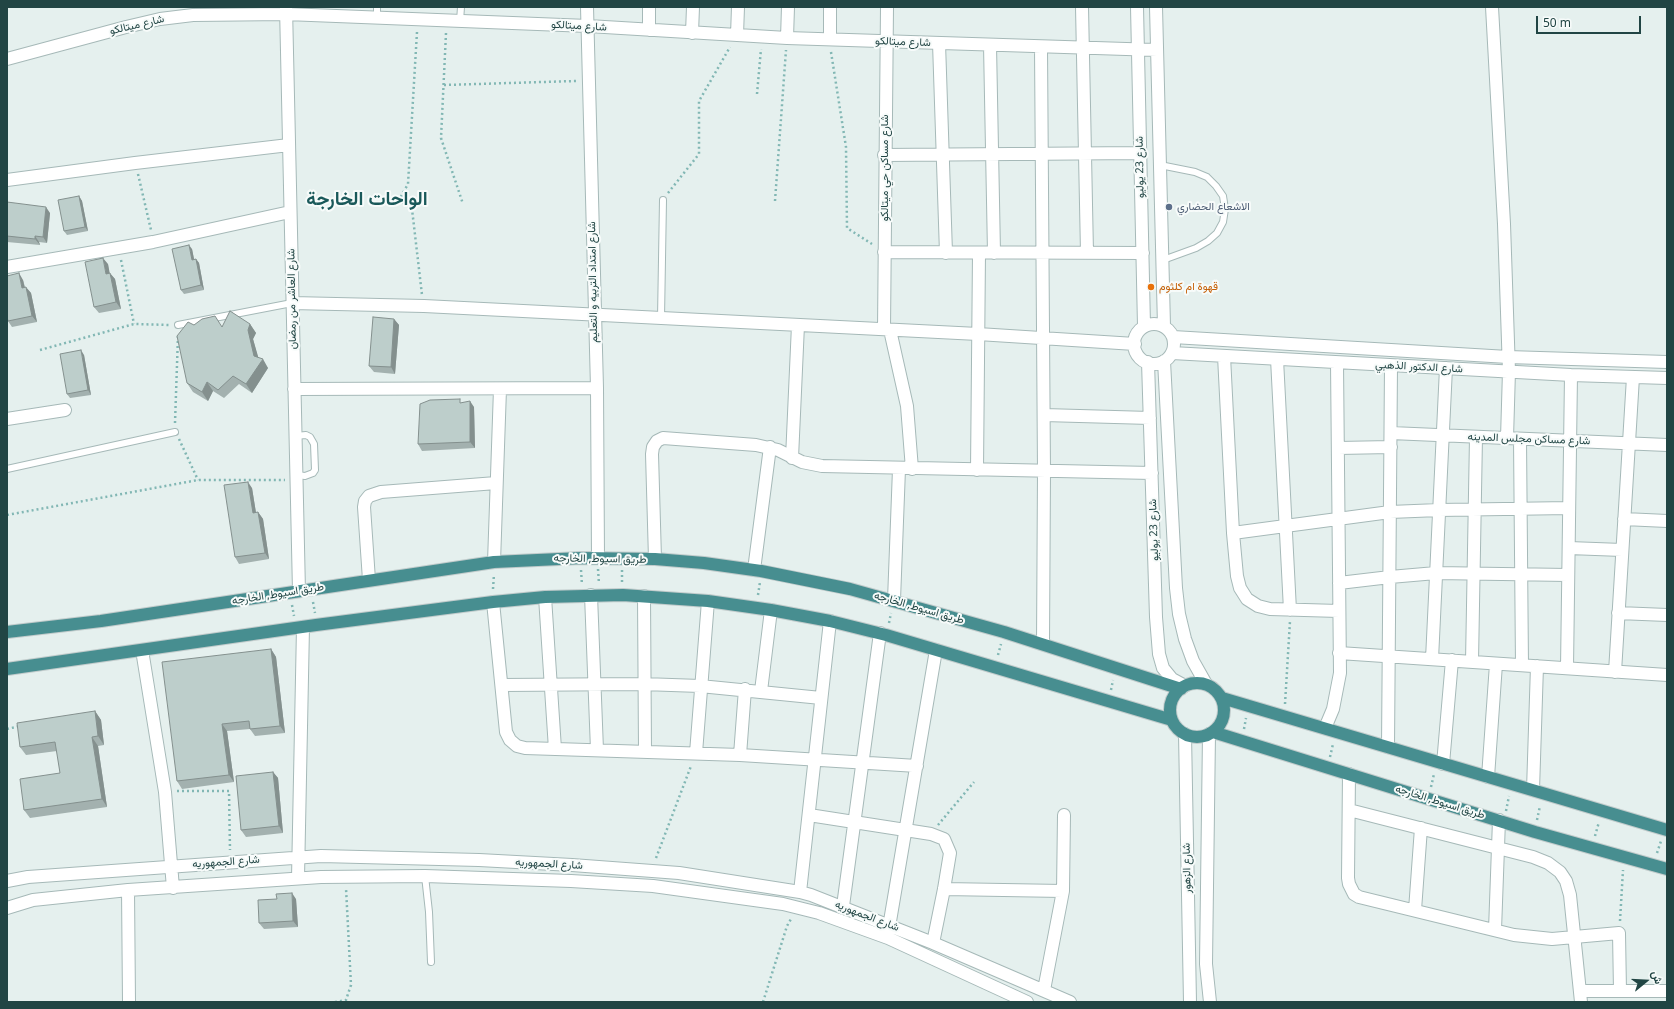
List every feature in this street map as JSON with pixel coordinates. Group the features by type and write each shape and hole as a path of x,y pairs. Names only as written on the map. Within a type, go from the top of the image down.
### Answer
{"highway":[{"name":"طريق اسيوط, الخارجه","path":"7,632 101,621 494,562 581,558 621,558 704,563 758,570 850,589 894,600 1004,632 1183,687"},
{"path":"7,669 299,627 493,602 545,597 623,595 708,601 771,610 830,621 883,634 1172,720"},
{"path":"1198,683 1206,684 1218,692 1222,698 1224,705 1222,720 1211,733 1201,737 1193,737 1185,734 1172,720 1170,712 1171,703 1175,695 1183,687 1198,683"},
{"path":"1222,698 1666,830"},
{"name":"طريق اسيوط, الخارجه","path":"1211,733 1242,741 1535,832 1667,869"}],"street":[{"name":"شارع امتداد التربيه و التعليم","path":"587,7 597,388 598,558"},
{"path":"649,7 649,30"},
{"path":"692,33 693,7"},
{"path":"737,35 738,7"},
{"path":"787,38 788,7"},
{"path":"830,7 830,39"},
{"name":"شارع مساكن حي ميتالكو","path":"887,7 884,155 884,252 887,329 907,406 912,469"},
{"path":"1082,7 1088,253"},
{"name":"شارع 23 يوليو","path":"1136,7 1144,326"},
{"name":"شارع 23 يوليو","path":"1156,7 1164,326"},
{"path":"1492,7 1504,224 1509,371 1507,438"},
{"name":"شارع ميتالكو","path":"7,59 160,19 193,15 286,10 377,12 418,19 588,26 787,38 1083,49 1157,50"},
{"name":"شارع العاشر من رمضان","path":"286,10 296,478 295,591"},
{"path":"939,43 946,253"},
{"path":"990,45 994,253"},
{"path":"1041,47 1044,415 1043,644"},
{"path":"7,180 288,145"},
{"path":"884,155 1140,153"},
{"path":"7,268 119,249 290,212"},
{"path":"884,252 1142,253"},
{"path":"977,470 979,252"},
{"path":"292,303 424,306 594,314 978,334 1135,344"},
{"path":"1151,324 1164,326 1173,337 1174,345 1168,357 1159,363 1148,362 1138,355 1135,344 1136,337 1144,326 1151,324"},
{"path":"792,458 798,325"},
{"name":"شارع الدكتور الذهبي","path":"1173,337 1508,356 1667,362"},
{"path":"1224,356 1233,533 1237,576 1240,588 1247,599 1258,606 1270,609 1339,611"},
{"name":"شارع الدكتور الذهبي","path":"1168,357 1224,356 1391,366 1509,371 1571,376 1667,378"},
{"name":"شارع 23 يوليو","path":"1168,357 1176,588 1179,614 1184,639 1193,661 1206,684"},
{"path":"1277,359 1287,525 1290,610"},
{"name":"شارع 23 يوليو","path":"1148,362 1156,617 1159,654 1163,668 1172,679 1183,687"},
{"path":"1330,730 1340,672 1338,363"},
{"path":"1388,747 1391,366"},
{"path":"1432,659 1446,368"},
{"path":"1567,668 1571,376"},
{"path":"1614,672 1633,377"},
{"path":"294,389 597,388"},
{"path":"494,562 500,389"},
{"path":"7,419 65,410"},
{"path":"1044,415 1150,418"},
{"name":"شارع مساكن مجلس المدينه","path":"1391,433 1667,445"},
{"path":"1472,662 1476,437"},
{"path":"655,560 652,454 653,447 657,441 663,438 770,447 802,462 822,466 899,469 1152,473"},
{"path":"1520,439 1522,665"},
{"path":"758,570 770,447"},
{"path":"1338,448 1391,447"},
{"path":"894,600 899,469"},
{"path":"369,580 364,507 369,496 381,492 496,483"},
{"path":"1233,533 1390,512 1569,508"},
{"path":"1624,519 1667,520"},
{"path":"1568,548 1622,550"},
{"path":"1339,583 1390,576 1436,573 1568,575"},
{"path":"591,595 597,750"},
{"path":"644,596 643,684 645,751"},
{"path":"545,597 550,684 556,749"},
{"path":"696,753 700,686 708,601"},
{"path":"493,602 506,732 510,740 517,746 525,748 740,755 917,766"},
{"path":"761,691 771,610"},
{"path":"1618,614 1667,615"},
{"path":"800,892 830,621"},
{"path":"298,878 299,627"},
{"path":"843,906 854,822 883,634"},
{"path":"142,650 164,792 173,888"},
{"path":"888,938 936,650"},
{"path":"1339,653 1667,675"},
{"path":"1440,763 1452,660"},
{"path":"1488,777 1496,664"},
{"path":"1538,666 1538,792"},
{"path":"502,684 643,684 700,686 745,689 821,698"},
{"path":"740,755 745,689"},
{"name":"شارع الزهور","path":"1210,1002 1206,964 1211,733"},
{"name":"شارع الزهور","path":"1185,734 1190,1002"},
{"path":"1349,774 1348,878 1351,889 1359,897 1533,938 1574,937 1619,933 1620,991"},
{"path":"1349,810 1533,857 1548,863 1560,872 1566,881 1570,895 1580,996 1620,991 1667,991"},
{"path":"809,815 931,834 940,836 944,839 950,853 933,943"},
{"path":"1044,990 1063,891 1064,815"},
{"path":"1494,930 1497,848 1501,821"},
{"path":"1415,910 1421,828"},
{"name":"شارع الجمهوريه","path":"7,881 28,877 298,857 425,858 652,870 800,892 843,906 890,925 1070,1002"},
{"path":"425,858 425,876"},
{"path":"571,880 572,865"},
{"name":"شارع الجمهوريه","path":"7,908 33,900 128,890 298,878 425,876 571,880 659,886 798,907 888,938 1027,1002"},
{"path":"722,895 724,880"},
{"path":"944,889 1063,891"},
{"path":"128,890 129,1002"}],"lane":[{"path":"460,21 461,7"},
{"path":"1160,165 1195,172 1207,177 1223,196 1225,209 1223,222 1217,233 1208,241 1196,248 1163,260"},
{"path":"661,318 663,200"},
{"path":"178,325 292,303"},
{"path":"7,469 175,432"},
{"path":"295,436 310,436 314,444 315,470 313,474 296,478"},
{"path":"425,876 429,912 431,962"}],"path":[{"path":"418,19 408,184 399,200 412,209 424,306"},
{"path":"446,20 441,138 464,204"},
{"path":"663,200 700,154 699,101 737,35"},
{"path":"757,94 762,36"},
{"path":"775,201 787,38"},
{"path":"830,39 846,147 847,228 884,252"},
{"path":"444,85 589,80"},
{"path":"135,163 154,242"},
{"path":"119,249 134,324"},
{"path":"40,350 134,324 178,325 175,432 198,480"},
{"path":"7,515 198,480 296,478"},
{"path":"581,558 591,595"},
{"path":"591,595 598,558"},
{"path":"621,558 623,595"},
{"path":"493,602 494,562"},
{"path":"756,608 758,570"},
{"path":"312,589 316,625"},
{"path":"295,591 299,627"},
{"path":"883,634 894,600"},
{"path":"1284,716 1290,610"},
{"path":"995,667 1004,632"},
{"path":"1108,701 1117,667"},
{"path":"1242,741 1249,706"},
{"path":"7,728 23,726"},
{"path":"1328,768 1330,730"},
{"path":"652,870 696,753"},
{"path":"1429,799 1440,763"},
{"path":"931,834 974,782"},
{"path":"1501,821 1511,784"},
{"path":"164,792 229,791 230,862"},
{"path":"1535,832 1538,792"},
{"path":"1592,848 1602,811"},
{"path":"1654,865 1666,830"},
{"path":"1619,933 1624,858"},
{"path":"335,1002 346,1000 351,985 345,877"},
{"path":"763,1002 787,926 798,907"}],"building":[{"path":"79,196 85,227 64,231 58,200"},
{"path":"7,202 46,207 43,237 35,236 35,239 7,236"},
{"path":"189,245 192,260 196,259 201,285 181,290 172,249"},
{"path":"103,258 106,274 110,273 116,302 94,307 85,262"},
{"path":"19,273 22,288 26,287 32,316 8,321 7,276"},
{"path":"230,311 250,324 248,330 254,356 263,359 246,384 233,376 218,390 207,382 202,392 187,383 177,336 188,322 194,325 202,319 215,316 222,327"},
{"path":"373,317 394,319 391,367 369,366"},
{"path":"81,350 88,390 67,394 60,354"},
{"path":"460,399 460,403 470,401 470,442 418,444 420,404 430,400"},
{"path":"248,482 253,513 258,512 265,553 235,557 224,485"},
{"path":"271,649 280,726 250,729 249,721 222,724 229,775 177,781 162,662"},
{"path":"95,711 98,736 92,737 102,799 24,810 20,779 60,773 55,742 20,747 17,723"},
{"path":"273,772 279,826 241,830 236,776"},
{"path":"292,893 293,921 259,923 258,900 277,899 276,894"}],"place":[{"name":"الاشعاع الحضاري","path":"1169,207"},
{"name":"قهوة ام كلثوم","path":"1151,287"}],"district":[{"name":"الواحات الخارجة","path":"367,200"}]}
